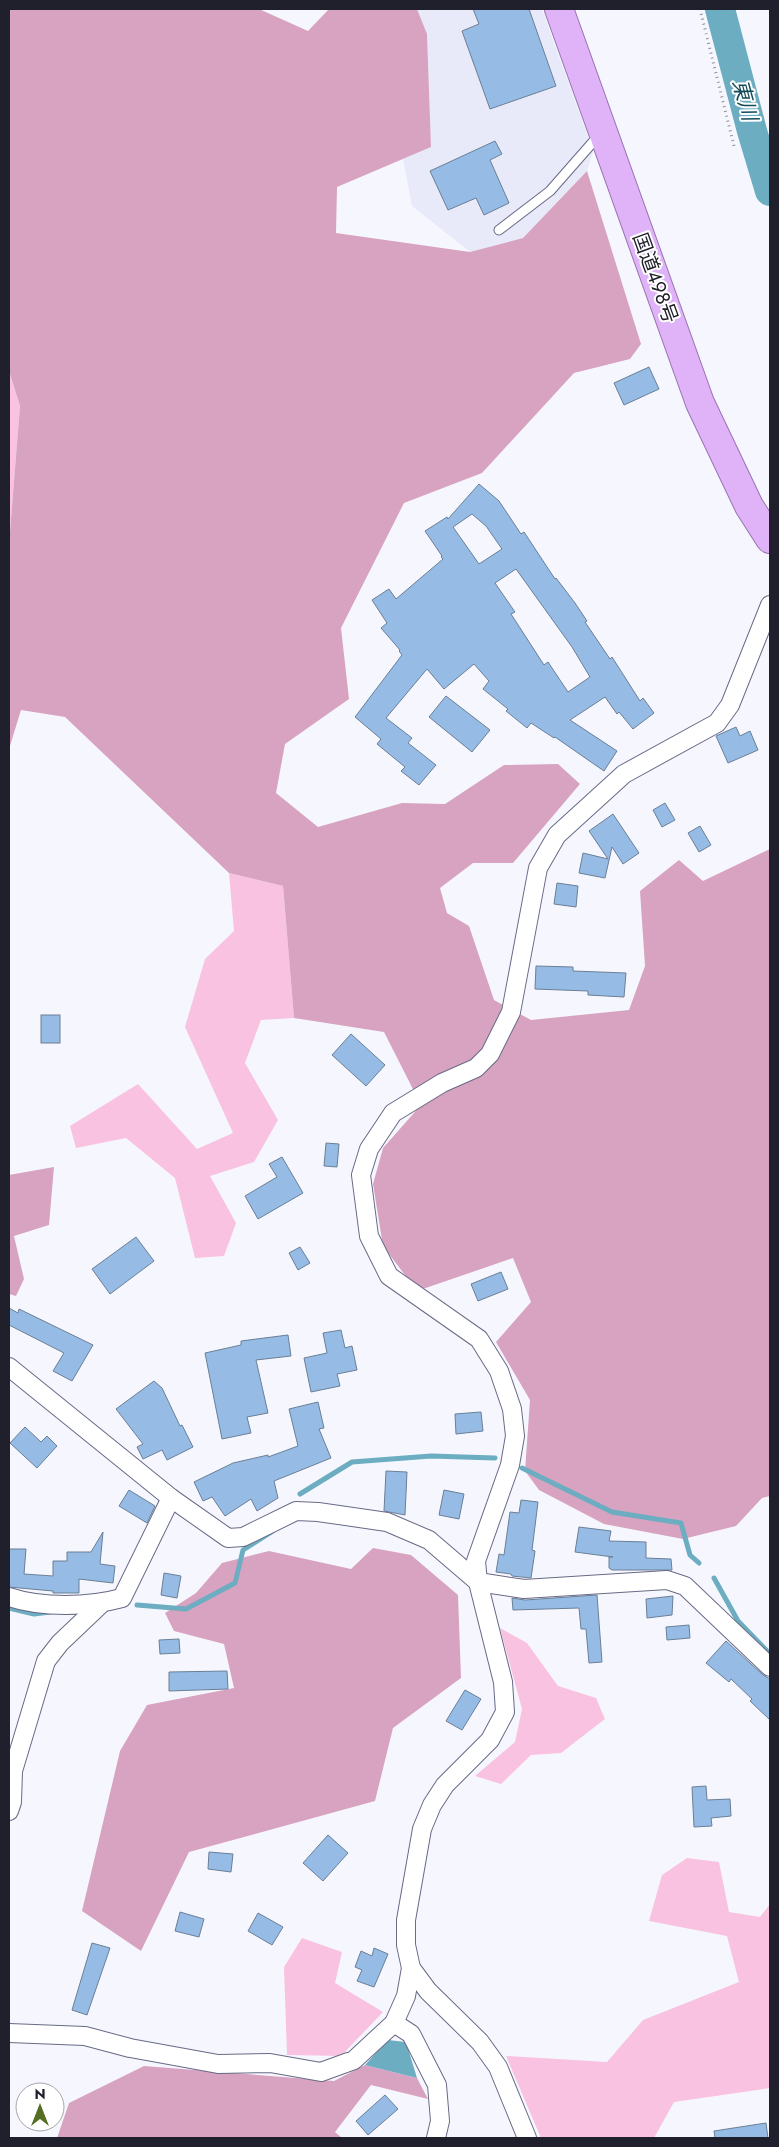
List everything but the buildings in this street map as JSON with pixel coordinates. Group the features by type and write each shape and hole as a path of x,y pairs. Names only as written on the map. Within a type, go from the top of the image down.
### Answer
{"highway":[{"name":"国道498号","path":"559,9 700,403 749,506 770,539"}],"street":[{"path":"9,2033 85,2036 130,2048 218,2064 270,2062 320,2072 354,2060 394,2023 406,1996 410,1968 406,1945 406,1920 422,1828 432,1805 446,1785 490,1740 505,1712 503,1682 478,1582 476,1561 510,1465 515,1436 512,1409 499,1371 479,1339 389,1276 369,1236 361,1175 369,1149 393,1113 442,1082 476,1068 490,1054 511,1012 538,868 557,835 624,774 717,723 730,705 770,605"},
{"path":"9,1367 171,1498 228,1538 243,1537 296,1511 318,1512 387,1522 429,1540 478,1582 524,1588 667,1580 686,1586 770,1667"},
{"path":"9,1597 29,1604 101,1604 122,1598 171,1498"},
{"path":"9,1811 12,1802 13,1771 46,1661 60,1643 101,1604"},
{"path":"410,1968 428,1991 480,2042 498,2068 527,2138"},
{"path":"394,2023 412,2034 437,2086 440,2121 436,2138"}],"lane":[{"path":"499,230 550,191 602,131"}],"path":[{"path":"700,9 734,146"}],"shaded area":[{"path":"9,9 259,9 308,31 329,9 417,9 427,34 431,147 337,187 336,233 470,252 523,238 587,171 641,344 630,359 574,373 482,473 404,503 341,628 349,699 285,744 276,793 318,827 402,803 445,804 504,765 558,764 580,784 513,863 473,863 440,888 447,913 469,926 494,1000 531,1020 629,1010 645,966 640,891 679,860 703,881 770,849 770,1496 762,1498 736,1526 683,1539 604,1524 539,1490 525,1471 530,1400 496,1342 531,1302 513,1258 417,1291 383,1246 373,1184 383,1148 421,1105 384,1032 294,1018 283,886 229,873 65,717 21,710 9,749 9,544 20,406 9,371"},
{"path":"417,9 542,9 593,151 587,171 523,238 470,252 412,206 403,159 431,147 427,34"},
{"path":"9,371 20,406 9,544"},
{"path":"229,873 283,886 294,1018 261,1020 245,1063 278,1120 254,1162 210,1176 236,1223 224,1256 195,1258 175,1178 126,1138 76,1148 70,1126 138,1084 197,1149 233,1133 185,1027 205,959 234,931"},
{"path":"54,1167 49,1225 14,1236 24,1279 16,1296 9,1294 9,1175"},
{"path":"373,1548 411,1555 458,1595 461,1678 393,1728 375,1801 189,1852 141,1951 82,1911 120,1751 147,1705 234,1688 224,1644 174,1631 165,1613 196,1593 222,1563 269,1551 351,1569"},
{"path":"500,1628 527,1643 558,1686 596,1698 605,1719 561,1753 531,1755 501,1784 475,1776 515,1742 522,1709"},
{"path":"687,1858 719,1862 729,1912 760,1917 770,1904 770,2088 674,2102 654,2138 541,2138 506,2056 607,2062 643,2020 739,1982 727,1936 649,1921 662,1875"},
{"path":"302,1938 342,1952 335,1983 383,2012 341,2056 287,2055 284,1967"},
{"path":"365,2065 417,2078 428,2099 371,2085 335,2132 342,2138 57,2138 59,2132 65,2132 65,2115 69,2103 144,2066 334,2081"}],"water":[{"path":"388,2040 406,2042 417,2078 365,2065"}],"waterway":[{"name":"東川","path":"720,9 770,191"},
{"path":"300,1494 352,1462 431,1456 495,1458"},
{"path":"522,1468 612,1512 681,1523 690,1555 699,1563"},
{"path":"137,1605 186,1609 235,1583 243,1550 273,1531"},
{"path":"714,1578 738,1621 770,1654"},
{"path":"9,1608 34,1614 50,1612"}]}
